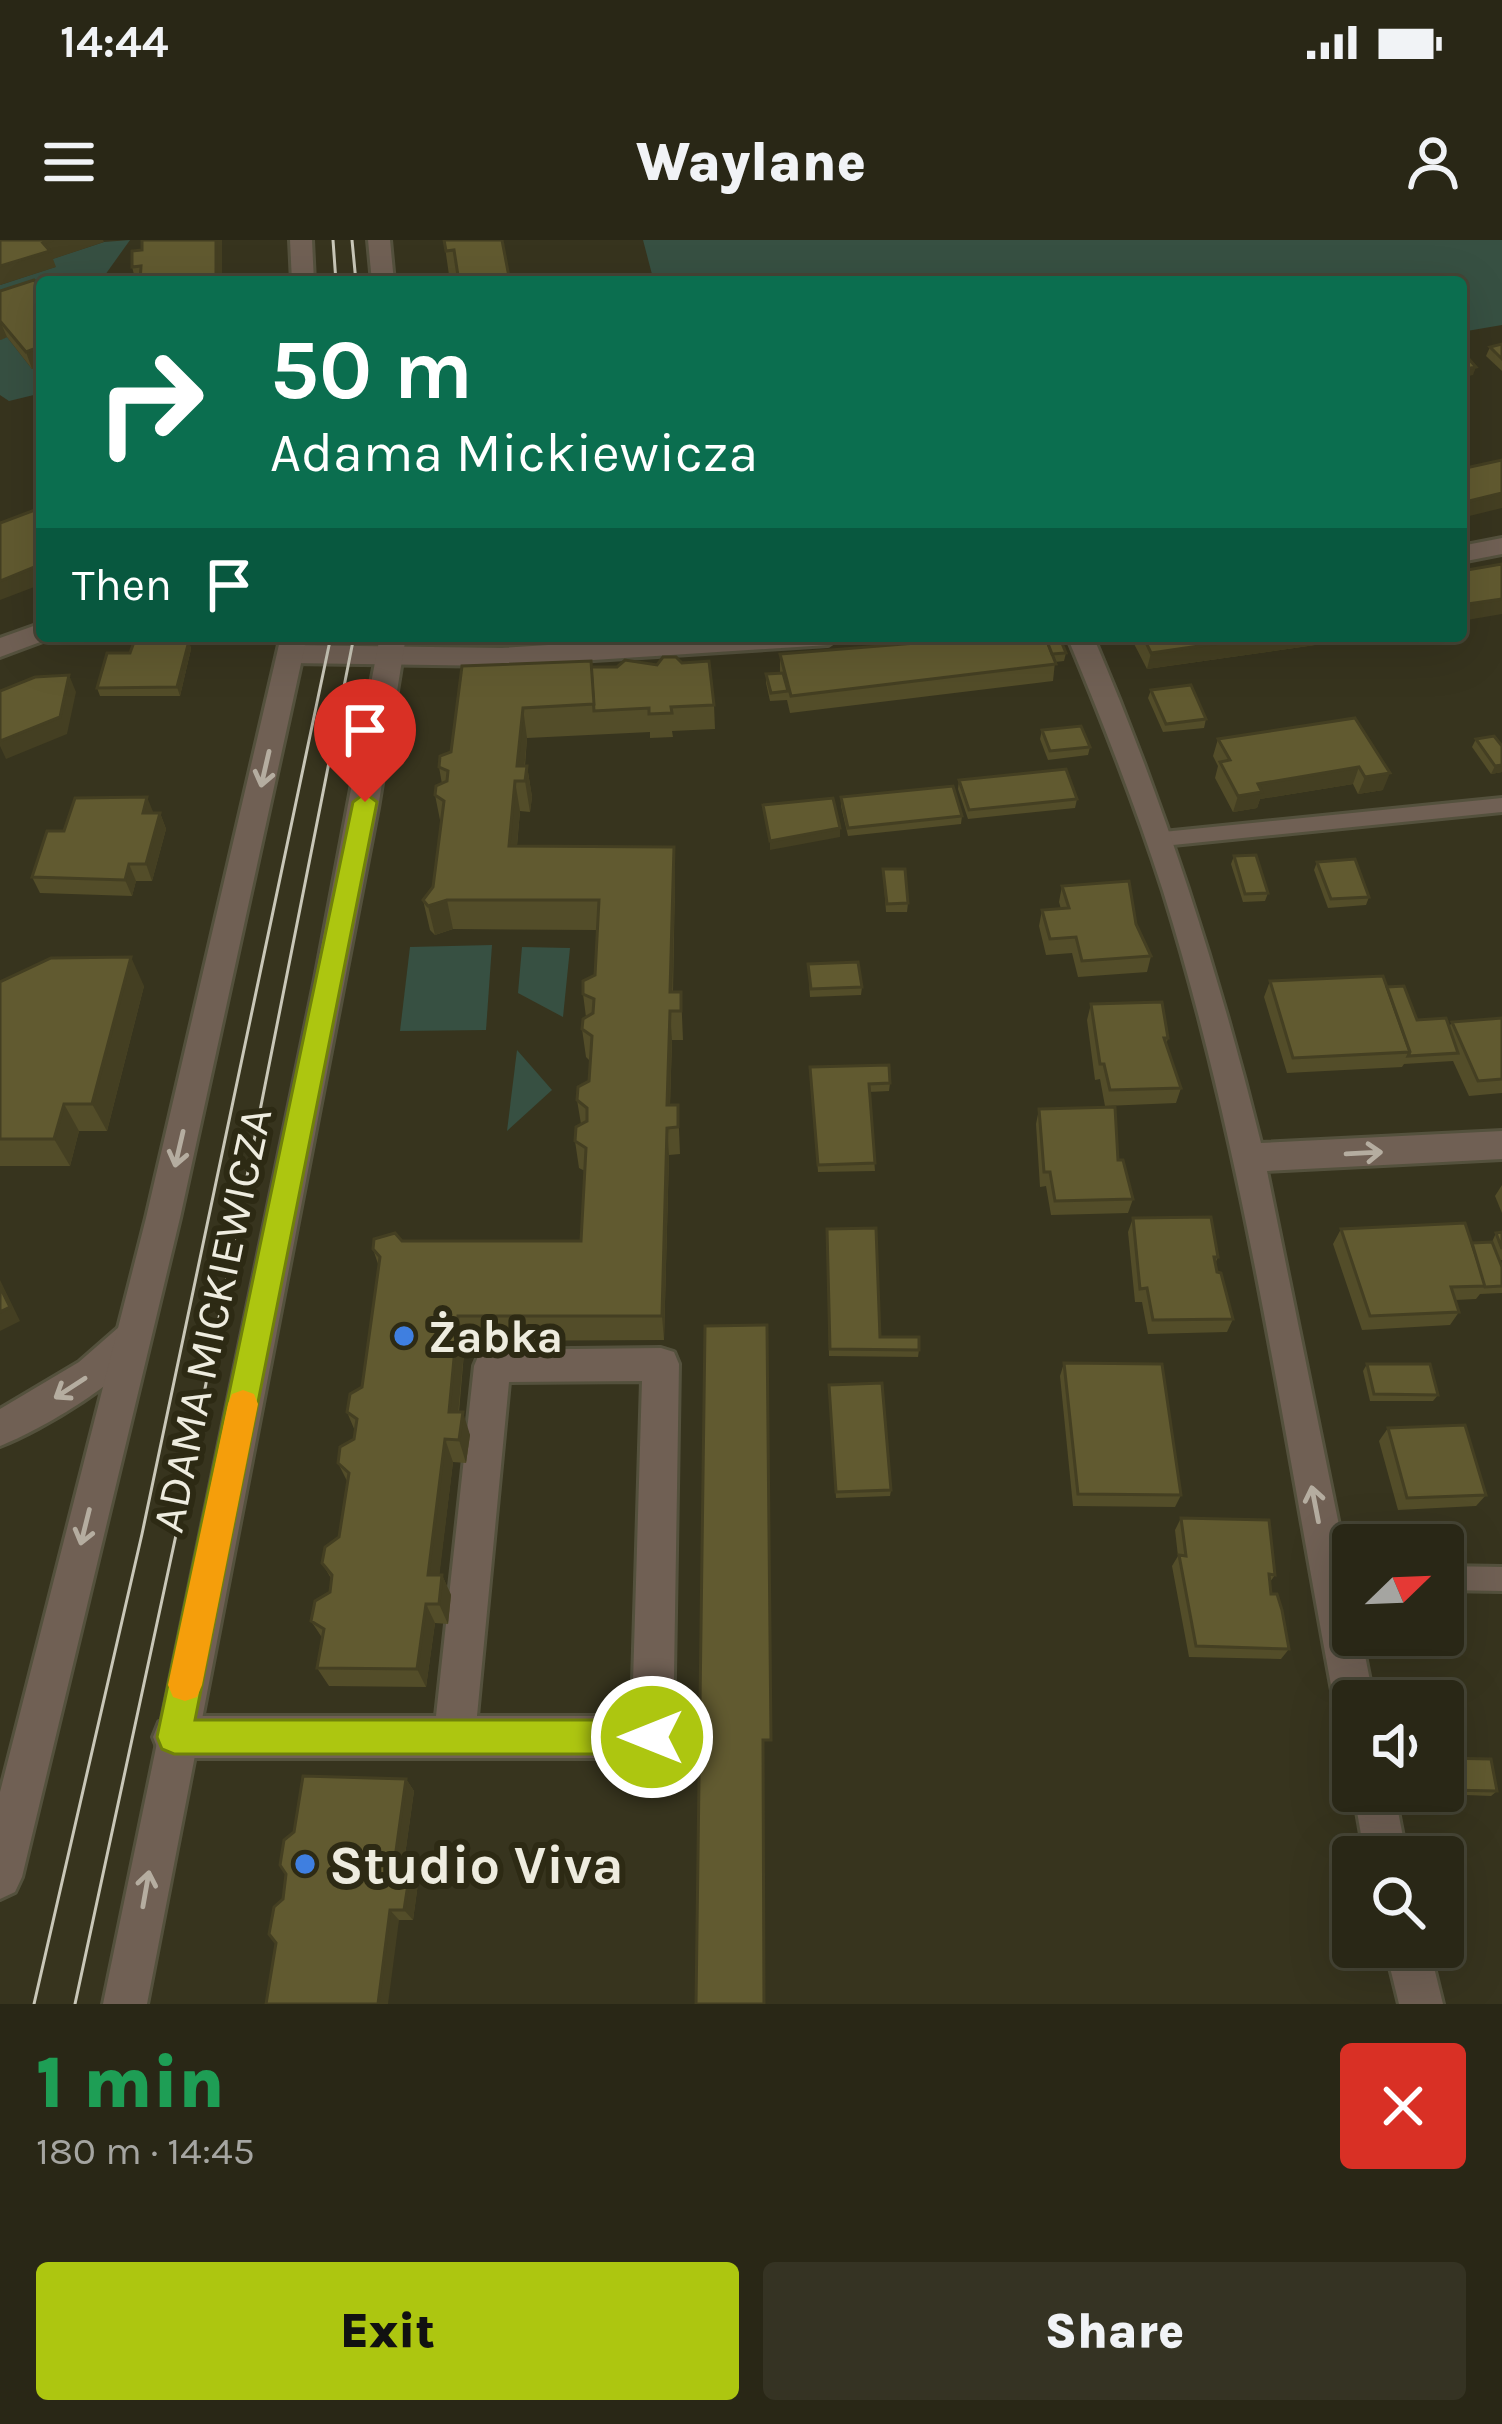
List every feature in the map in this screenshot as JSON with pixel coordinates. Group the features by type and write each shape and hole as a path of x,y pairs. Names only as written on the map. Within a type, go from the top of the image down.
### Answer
{"street":[{"path":"301,240 303,276"},
{"path":"379,240 382,276"},
{"path":"1467,553 1502,546"},
{"path":"0,648 36,634"},
{"path":"391,646 560,655 743,642"},
{"path":"1083,642 1117,716 1163,838 1247,1158 1332,1535"},
{"name":"ADAMA MICKIEWICZA","path":"0,1877 164,1218 292,645 391,646 356,856 174,1737 125,2004"},
{"path":"1247,1158 1502,1145"},
{"path":"0,1429 92,1374 131,1338"},
{"path":"174,1737 454,1738 652,1737 661,1364 492,1366 454,1738"},
{"path":"1412,1968 1421,2004"}],"lane":[{"path":"1163,838 1502,805"},
{"path":"1464,1578 1502,1579"}],"green space":[{"path":"130,240 104,276 36,276 36,301 0,310 0,285 55,267 49,260 104,242"},
{"path":"643,240 1502,240 1502,325 1467,331 1467,276 652,276"},
{"path":"7,337 32,369 36,367 36,394 9,401 0,395 0,340"},
{"path":"492,945 486,1030 400,1031 410,947"},
{"path":"522,947 570,948 563,1017 518,993"},
{"path":"517,1050 552,1090 507,1131"}],"building":[{"path":"0,240 53,240 43,243 50,251 0,266"},
{"path":"142,240 216,240 216,276 140,276 141,266 132,267 132,251 142,250"},
{"path":"444,240 502,240 509,276 458,276 454,250 446,251"},
{"path":"36,282 36,348 26,352 0,321 0,291"},
{"path":"1502,460 1502,493 1467,502 1467,468"},
{"path":"36,510 36,566 0,581 0,523"},
{"path":"1502,564 1502,599 1467,604 1467,570"},
{"path":"134,642 189,642 177,687 97,688 107,653 130,653"},
{"path":"1047,642 1056,664 791,696 780,654 917,643"},
{"path":"1047,642 1061,642 1066,653 1052,654"},
{"path":"1146,642 1227,642 1151,653"},
{"path":"663,657 676,657 682,663 709,661 714,705 671,707 672,713 649,714 649,708 594,711 591,667 617,667 625,660 657,665"},
{"path":"591,661 594,704 523,708 517,766 527,766 525,781 515,781 509,846 674,847 670,992 681,992 681,1011 670,1011 667,1105 678,1105 678,1127 667,1128 662,1316 458,1316 449,1412 463,1412 459,1440 445,1439 428,1575 442,1575 439,1604 426,1604 417,1669 317,1668 324,1629 311,1621 315,1601 330,1592 332,1575 322,1563 325,1547 339,1537 349,1473 338,1463 340,1447 354,1439 357,1419 347,1412 350,1394 362,1387 380,1257 373,1249 374,1239 395,1233 402,1241 581,1241 586,1148 575,1141 576,1127 587,1121 587,1108 577,1100 578,1087 589,1081 592,1036 582,1029 583,1019 593,1013 594,999 583,994 583,981 595,975 599,900 447,900 428,906 423,900 433,887 444,801 435,795 436,786 447,781 448,771 439,767 440,756 451,752 462,666"},
{"path":"783,673 788,691 771,693 766,674"},
{"path":"69,675 60,717 0,741 0,691 35,677"},
{"path":"1191,685 1206,719 1166,724 1151,690"},
{"path":"1355,718 1390,773 1365,777 1359,767 1258,784 1262,792 1238,796 1220,762 1230,760 1218,739"},
{"path":"1081,726 1090,747 1050,751 1042,730"},
{"path":"1494,736 1502,746 1502,765 1495,766 1476,739"},
{"path":"1066,769 1077,799 969,810 959,780"},
{"path":"953,786 962,816 848,828 841,797"},
{"path":"147,797 143,813 160,813 146,864 129,864 125,880 32,877 47,831 64,831 75,798"},
{"path":"833,798 840,828 770,841 763,805"},
{"path":"1256,855 1268,893 1245,894 1234,856"},
{"path":"1355,859 1369,897 1331,899 1317,862"},
{"path":"883,869 905,869 908,903 887,904"},
{"path":"1129,881 1136,924 1151,956 1082,961 1076,937 1050,939 1042,910 1069,908 1062,886"},
{"path":"131,957 92,1104 64,1104 54,1139 0,1139 0,982 51,958"},
{"path":"858,962 862,987 811,989 808,964"},
{"path":"1383,976 1410,1052 1293,1058 1270,981"},
{"path":"1404,986 1417,1020 1446,1018 1458,1053 1408,1056 1387,987"},
{"path":"1162,1002 1168,1038 1164,1038 1181,1088 1110,1090 1104,1064 1100,1064 1091,1004"},
{"path":"1502,1018 1502,1079 1478,1081 1452,1022"},
{"path":"889,1065 890,1083 869,1084 875,1163 818,1165 810,1067"},
{"path":"1115,1107 1118,1160 1123,1160 1133,1199 1055,1201 1050,1172 1044,1172 1039,1109"},
{"path":"1211,1217 1217,1272 1233,1319 1153,1320 1147,1288 1140,1289 1133,1218"},
{"path":"1465,1223 1486,1286 1451,1287 1459,1312 1370,1316 1341,1229"},
{"path":"876,1228 880,1337 919,1337 919,1350 830,1349 827,1229"},
{"path":"1492,1242 1502,1267 1502,1286 1485,1287 1472,1243"},
{"path":"0,1287 10,1307 0,1312"},
{"path":"767,1325 771,1740 763,1740 764,2004 696,2004 705,1326"},
{"path":"1064,1363 1162,1364 1181,1495 1078,1494"},
{"path":"1367,1364 1430,1364 1438,1395 1374,1394"},
{"path":"882,1383 891,1490 836,1492 829,1385"},
{"path":"1465,1425 1486,1495 1407,1498 1388,1428"},
{"path":"1181,1518 1269,1520 1275,1575 1269,1574 1271,1594 1277,1594 1289,1649 1196,1646 1179,1555 1186,1556"},
{"path":"1464,1758 1491,1759 1497,1791 1464,1790"},
{"path":"303,1776 406,1779 395,1858 411,1865 404,1910 390,1910 378,2004 266,2004 276,1943 269,1934 274,1907 283,1899 286,1874 280,1865 284,1840 294,1832"}],"tram line":[{"path":"333,240 336,276"},
{"path":"352,240 355,276"},
{"path":"34,2004 142,1534 330,642"},
{"path":"75,2004 176,1535 353,642"}],"slow traffic":[{"path":"185,1685 243,1404"}],"place":[{"name":"Żabka","path":"404,1336"},
{"name":"Studio Viva","path":"305,1864"}],"route":[{"path":"365,802 174,1737 652,1737"}]}
